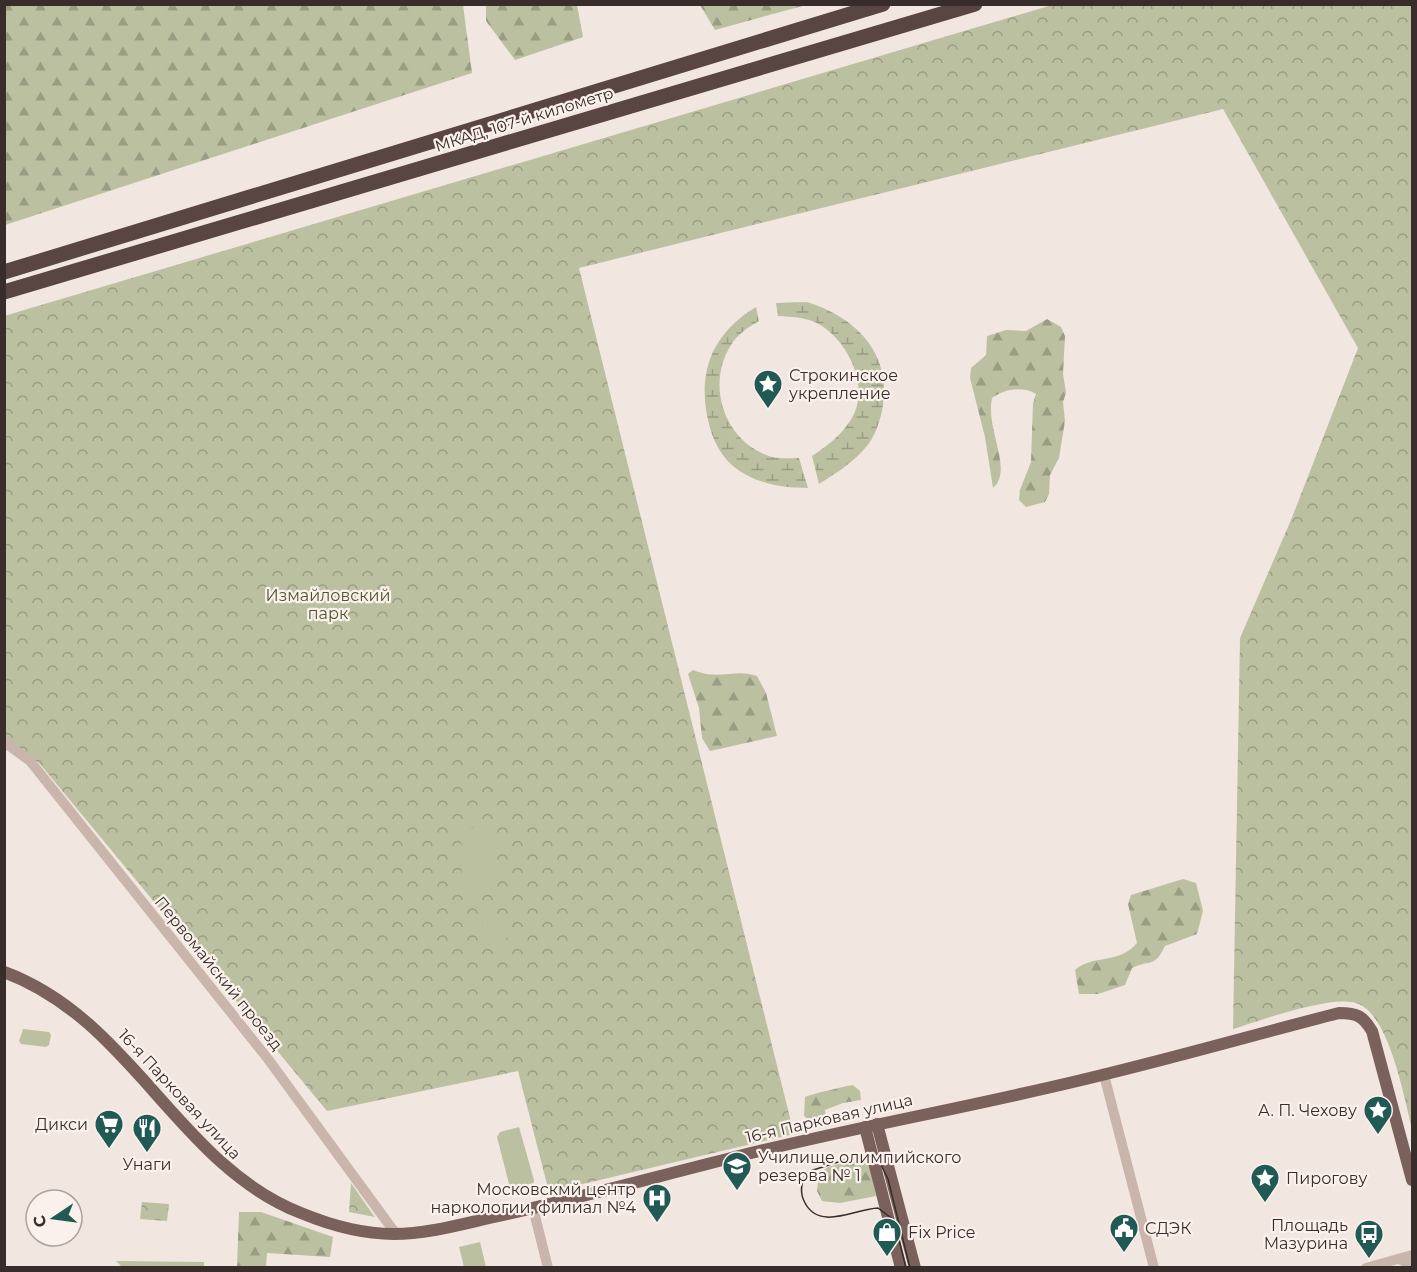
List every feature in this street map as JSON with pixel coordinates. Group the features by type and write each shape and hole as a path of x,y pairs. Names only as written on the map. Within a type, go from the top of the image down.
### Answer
{"highway":[{"name":"МКАД, 107-й километр","path":"4,272 883,4"},
{"name":"МКАД, 107-й километр","path":"4,292 975,4"}],"main road":[{"name":"16-я Парковая улица","path":"4,972 21,978 69,1008 108,1039 217,1159 246,1185 301,1213 346,1227 396,1234 439,1229 871,1125 1104,1075 1339,1013 1354,1013 1364,1018 1372,1031 1413,1180"},
{"path":"871,1125 901,1268"},
{"path":"871,1125 915,1268"}],"street":[{"name":"Первомайский проезд","path":"4,742 30,761 190,960 289,1086 396,1234"},
{"path":"1104,1075 1154,1268"},
{"path":"533,1208 548,1268"},
{"path":"1366,1268 1413,1255"},
{"path":"1399,1258 1413,1265"}],"green space":[{"path":"4,5 463,5 472,73 5,225"},
{"path":"486,5 577,5 583,37 515,60 486,21"},
{"path":"700,5 806,5 715,30"},
{"name":"Измайловский парк","path":"1052,5 1412,5 1412,1129 1400,1079 1387,1041 1370,1012 1359,1004 1333,1002 1315,1005 1233,1029 1240,638 1291,520 1358,348 1223,109 579,268 794,1134 549,1192 518,1071 327,1111 40,764 5,737 4,316"},
{"path":"807,302 840,317 866,339 875,353 884,386 881,416 869,443 850,463 819,484 812,456 844,430 857,406 859,393 854,367 841,344 832,334 811,321 778,316 776,303"},
{"path":"756,307 759,321 736,337 723,361 720,395 724,411 742,439 756,450 775,458 799,458 808,488 771,484 754,479 738,470 722,454 710,427 705,402 705,385 712,355 719,341 729,329"},
{"path":"1047,319 1061,327 1065,336 1063,374 1066,393 1063,402 1065,421 1059,458 1050,475 1049,494 1045,502 1026,507 1019,500 1020,490 1031,462 1033,403 1036,394 1025,390 1014,390 1002,392 992,398 992,423 1001,471 999,480 993,488 985,437 970,378 971,368 986,355 987,336 1006,330 1026,331"},
{"path":"693,670 719,675 741,673 757,676 766,693 777,736 710,751 702,738 699,708 688,674"},
{"path":"495,827 496,889 462,890 461,828"},
{"path":"1183,879 1196,883 1203,911 1197,934 1165,946 1152,962 1132,968 1125,985 1098,994 1079,994 1075,970 1089,962 1122,954 1137,943 1128,904 1131,895"},
{"path":"502,914 507,942 486,946 481,917"},
{"path":"23,1029 49,1032 51,1035 49,1045 46,1047 21,1044 19,1041"},
{"path":"853,1085 860,1091 861,1100 843,1103 825,1110 826,1119 812,1122 804,1116 805,1097"},
{"path":"519,1127 534,1183 515,1187 509,1184 497,1137 500,1132"},
{"path":"868,1159 876,1196 840,1203 822,1201 817,1191 819,1174 828,1167"},
{"path":"351,1183 374,1216 375,1217 349,1212"},
{"path":"142,1202 169,1204 167,1221 140,1219"},
{"path":"239,1212 261,1212 333,1237 330,1257 267,1253 266,1267 237,1267"},
{"path":"480,1242 486,1267 464,1267 459,1247"},
{"path":"116,1261 204,1262 204,1267 122,1267"}],"tram line":[{"path":"906,1268 894,1220 878,1208 838,1216 819,1216 805,1203 802,1195 802,1183 807,1172 857,1156 868,1157 880,1163 888,1179 910,1268"}],"place":[{"name":"Строкинское укрепление","path":"768,410"},
{"name":"А. П. Чехову","path":"1378,1136"},
{"name":"Дикси","path":"109,1150"},
{"name":"Унаги","path":"147,1154"},
{"name":"Училище олимпийского резерва № 1","path":"737,1192"},
{"name":"Пирогову","path":"1265,1204"},
{"name":"Московскмй центр наркологии, филиал №4","path":"657,1224"},
{"name":"СДЭК","path":"1124,1254"},
{"name":"Fix Price","path":"887,1258"},
{"name":"Площадь Мазурина","path":"1369,1260"}]}
